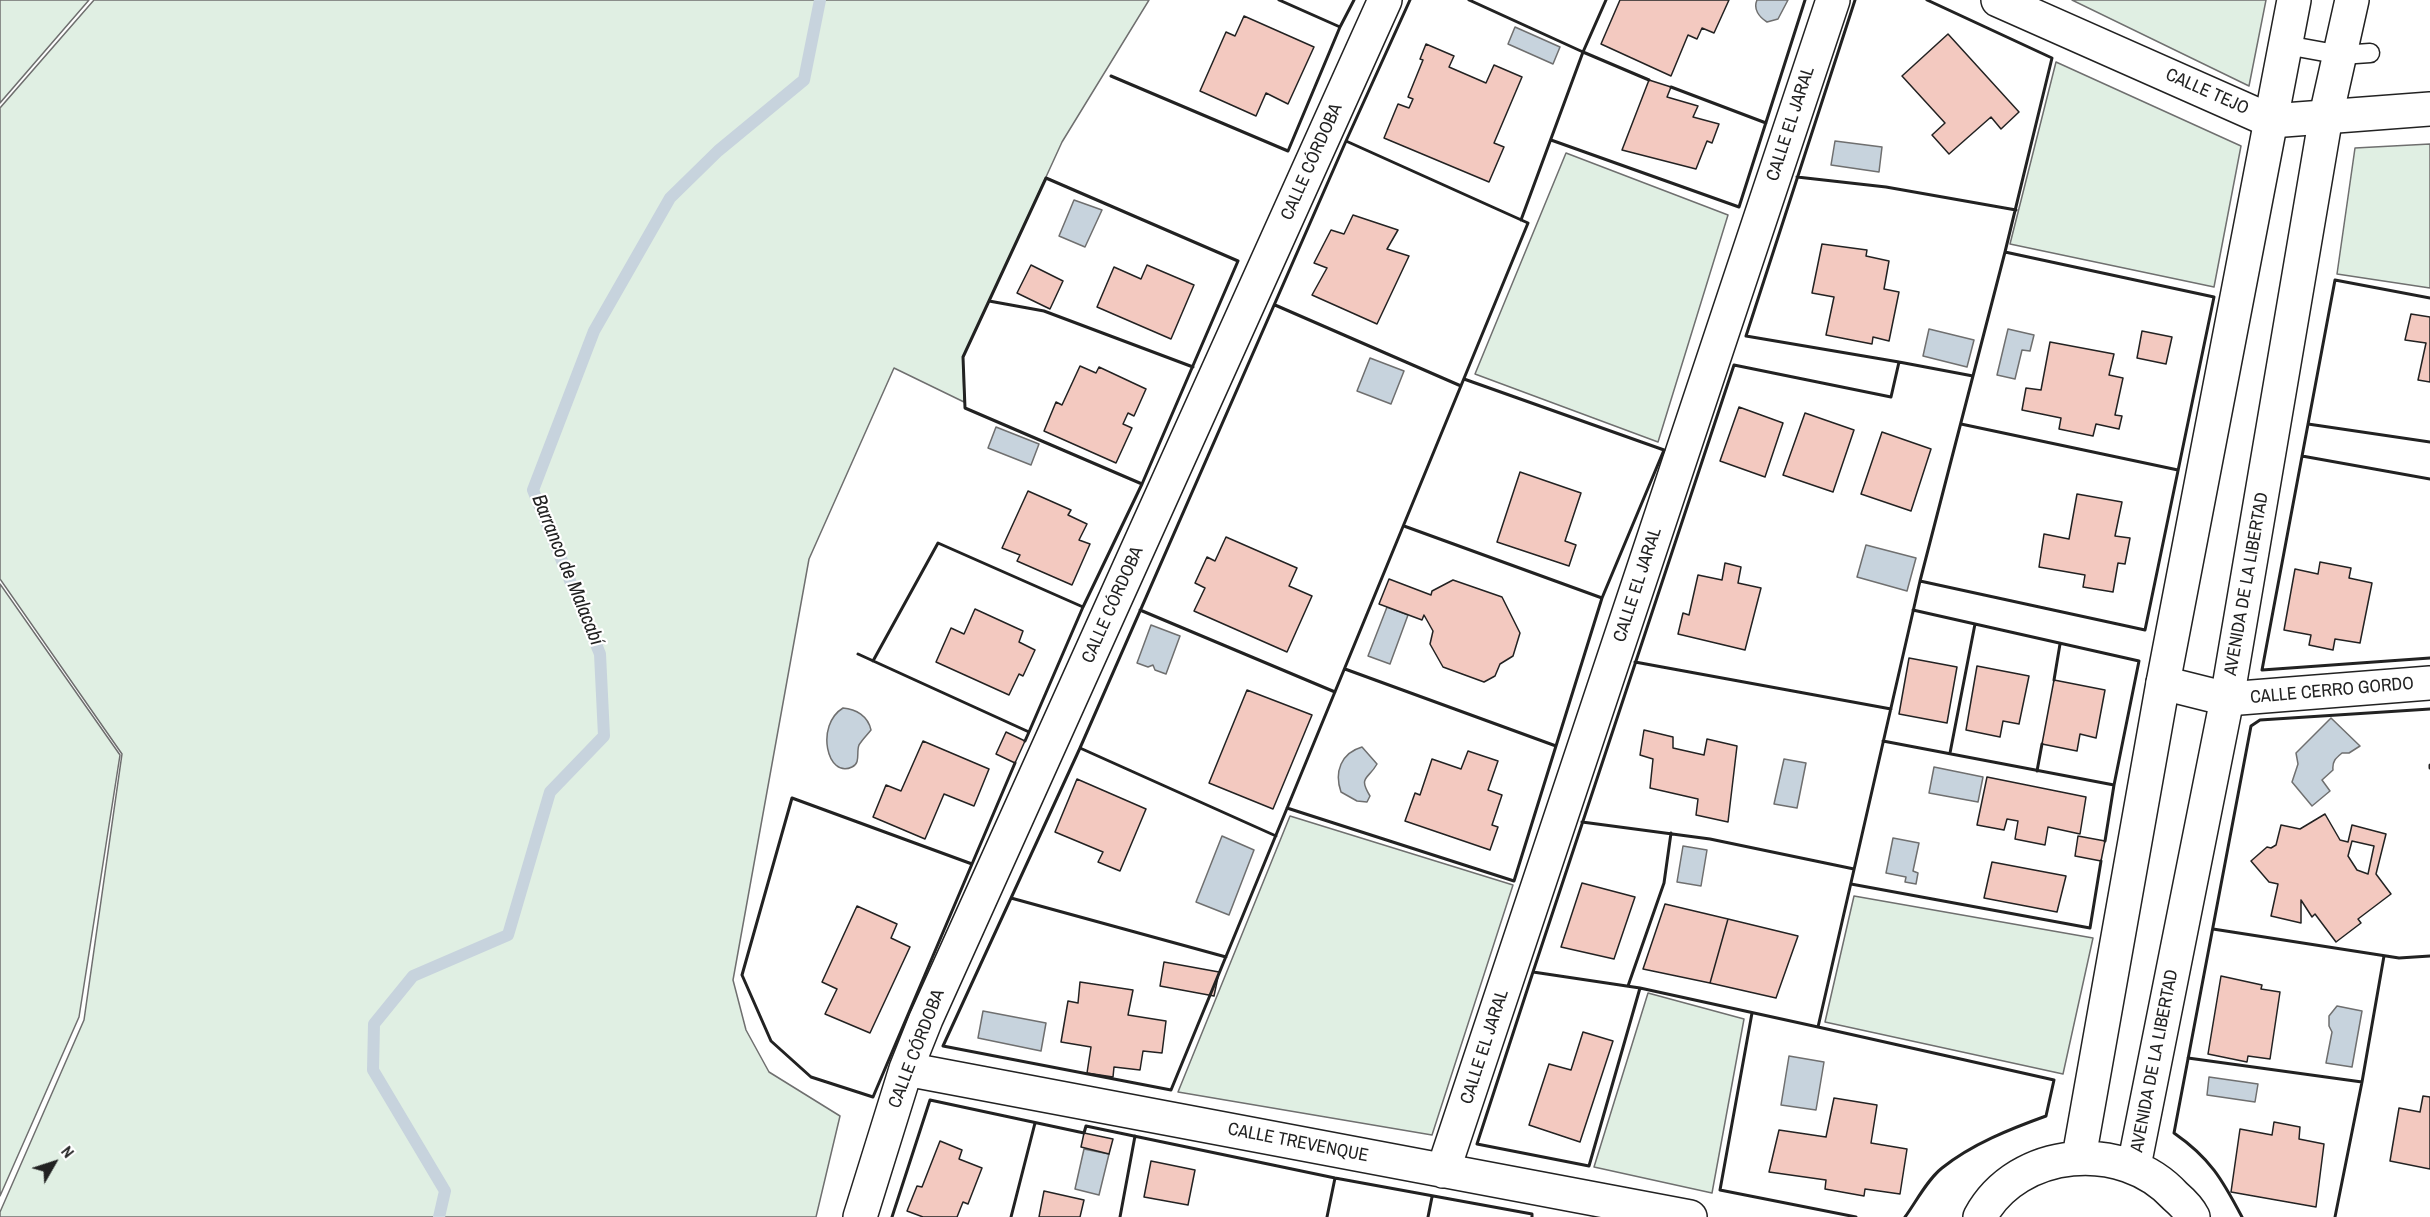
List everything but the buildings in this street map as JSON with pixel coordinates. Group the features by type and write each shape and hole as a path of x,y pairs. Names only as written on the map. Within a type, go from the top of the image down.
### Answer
{"street":[{"name":"CALLE CÓRDOBA","path":"860,1217 906,1069 926,1019 1385,0"},
{"name":"CALLE EL JARAL","path":"1443,1171 1833,0"},
{"name":"CALLE TEJO","path":"1998,0 2271,121 2430,109"},
{"path":"2079,1157 2163,683 2294,0"},
{"name":"AVENIDA DE LA LIBERTAD","path":"2134,1166 2227,699 2326,116 2355,54 2352,0"},
{"name":"CALLE CERRO GORDO","path":"2163,683 2227,699 2430,683"},
{"name":"CALLE TREVENQUE","path":"906,1069 1690,1217"},
{"path":"1980,1217 1985,1207 2012,1181 2043,1165 2079,1157 2107,1159 2134,1166 2165,1185 2193,1217"}],"lane":[{"path":"2286,45 2355,54"}],"green space":[{"path":"0,0 89,0 0,103"},
{"path":"94,0 1149,0 1062,142 963,357 964,402 894,368 809,559 733,980 746,1030 769,1072 840,1116 816,1217 0,1217 0,1212 84,1020 122,754 0,579 0,108"},
{"path":"2072,0 2266,0 2249,86"},
{"path":"2056,62 2241,146 2214,287 2010,244"},
{"path":"2430,144 2430,288 2337,274 2355,148"},
{"path":"1566,153 1728,215 1658,442 1475,374"},
{"path":"0,584 120,755 79,1017 0,1196"},
{"path":"1290,816 1513,885 1432,1135 1178,1092"},
{"path":"1854,896 2093,938 2063,1074 1825,1022"},
{"path":"1648,993 1744,1019 1712,1193 1594,1167"}],"shaded area":[{"path":"1757,0 1788,0 1778,19 1767,22 1758,12"},
{"path":"1515,27 1560,47 1553,64 1508,44"},
{"path":"1835,141 1882,147 1879,172 1831,165"},
{"path":"1074,200 1102,210 1085,247 1059,236"},
{"path":"1929,329 1974,340 1967,367 1923,356"},
{"path":"2008,329 2034,335 2030,351 2022,350 2015,379 1997,375"},
{"path":"1370,358 1404,371 1391,404 1357,391"},
{"path":"996,427 1039,444 1031,465 988,448"},
{"path":"1866,545 1916,558 1907,591 1857,577"},
{"path":"1387,607 1408,615 1390,664 1368,656"},
{"path":"1151,625 1180,636 1166,674 1155,670 1153,665 1148,667 1137,663"},
{"path":"843,708 861,714 871,730 859,745 855,765 843,769 831,758 827,737 834,716"},
{"path":"2331,718 2360,746 2336,758 2333,770 2322,780 2330,791 2312,806 2292,782 2298,764 2296,753"},
{"path":"1362,747 1377,764 1365,781 1366,790 1370,796 1367,802 1357,801 1341,792 1338,777 1344,759"},
{"path":"1784,759 1806,763 1797,808 1774,804"},
{"path":"1934,767 1983,777 1978,802 1929,793"},
{"path":"1222,836 1254,850 1229,915 1196,902"},
{"path":"1893,838 1919,843 1913,871 1918,873 1916,884 1905,882 1906,877 1886,873"},
{"path":"1683,846 1707,850 1701,886 1677,882"},
{"path":"2337,1006 2362,1011 2352,1067 2326,1063 2332,1032 2329,1026 2329,1016"},
{"path":"983,1011 1046,1023 1041,1051 978,1038"},
{"path":"1789,1056 1824,1062 1816,1110 1781,1105"},
{"path":"2209,1077 2258,1084 2255,1102 2207,1095"},
{"path":"1084,1149 1109,1154 1099,1195 1075,1189"}],"waterway":[{"name":"Barranco de Malacabí","path":"439,1217 445,1191 373,1070 374,1024 413,976 508,935 550,792 604,736 600,654 533,490 594,331 670,198 718,151 804,80 820,0"}],"wall":[{"path":"1111,76 1288,151 1340,27 1279,0"},
{"path":"1340,27 1354,0"},
{"path":"1346,141 1410,0"},
{"path":"1469,0 1583,52 1521,220"},
{"path":"1606,0 1583,52 1649,80"},
{"path":"1551,140 1739,207 1805,0"},
{"path":"1533,972 1734,365 1891,397 1899,362 1746,336 1855,0"},
{"path":"1640,988 1818,1027 1920,581 2005,252 2052,58 1927,0"},
{"path":"1671,87 1766,123"},
{"path":"1346,141 1528,223 1171,1090 943,1046 1080,748 1346,141"},
{"path":"1797,177 1886,187 2016,210"},
{"path":"1083,607 1142,484 965,408 963,357 1046,178 1238,261 1142,484"},
{"path":"1920,581 2145,630 2214,297 2005,252"},
{"path":"2430,298 2335,280 2262,670 2430,658"},
{"path":"989,301 1044,311 1193,367"},
{"path":"1275,305 1461,386"},
{"path":"1899,362 1973,376"},
{"path":"1287,808 1514,881 1602,598 1664,450 1464,379"},
{"path":"1961,424 2178,470"},
{"path":"2308,424 2430,442"},
{"path":"2302,456 2430,479"},
{"path":"1404,526 1602,598"},
{"path":"873,661 938,543 1083,607 1029,732"},
{"path":"1140,610 1335,692"},
{"path":"1913,610 2139,661 2114,785"},
{"path":"1950,753 1975,624"},
{"path":"2054,680 2060,644"},
{"path":"858,654 1029,732 1025,741"},
{"path":"1635,662 1891,709"},
{"path":"1345,669 1556,746"},
{"path":"2242,1217 2214,1170 2197,1151 2174,1133 2251,726 2260,720 2430,709"},
{"path":"1883,741 2114,785 2105,841"},
{"path":"2037,771 2042,744"},
{"path":"1080,748 1276,836"},
{"path":"972,864 1015,763"},
{"path":"792,798 972,864 873,1097 811,1077 771,1041 742,975 792,798"},
{"path":"1582,822 1710,839 1854,869"},
{"path":"1628,986 1664,883 1671,833"},
{"path":"1851,884 2090,928 2101,861"},
{"path":"1011,898 1226,957"},
{"path":"2213,929 2399,958 2430,956"},
{"path":"2362,1082 2384,956"},
{"path":"1533,972 1640,988 1589,1166 1477,1144 1533,972"},
{"path":"1752,1013 1720,1190 1856,1217"},
{"path":"1818,1027 2054,1080 2046,1116 1992,1138 1954,1159 1931,1179 1905,1217"},
{"path":"2188,1058 2362,1082 2335,1217"},
{"path":"892,1217 930,1100 1084,1133 1086,1126 1335,1178 1532,1214 1532,1217"},
{"path":"1011,1217 1035,1123"},
{"path":"1120,1217 1135,1136"},
{"path":"1327,1217 1335,1178"},
{"path":"1428,1217 1432,1197"}]}
